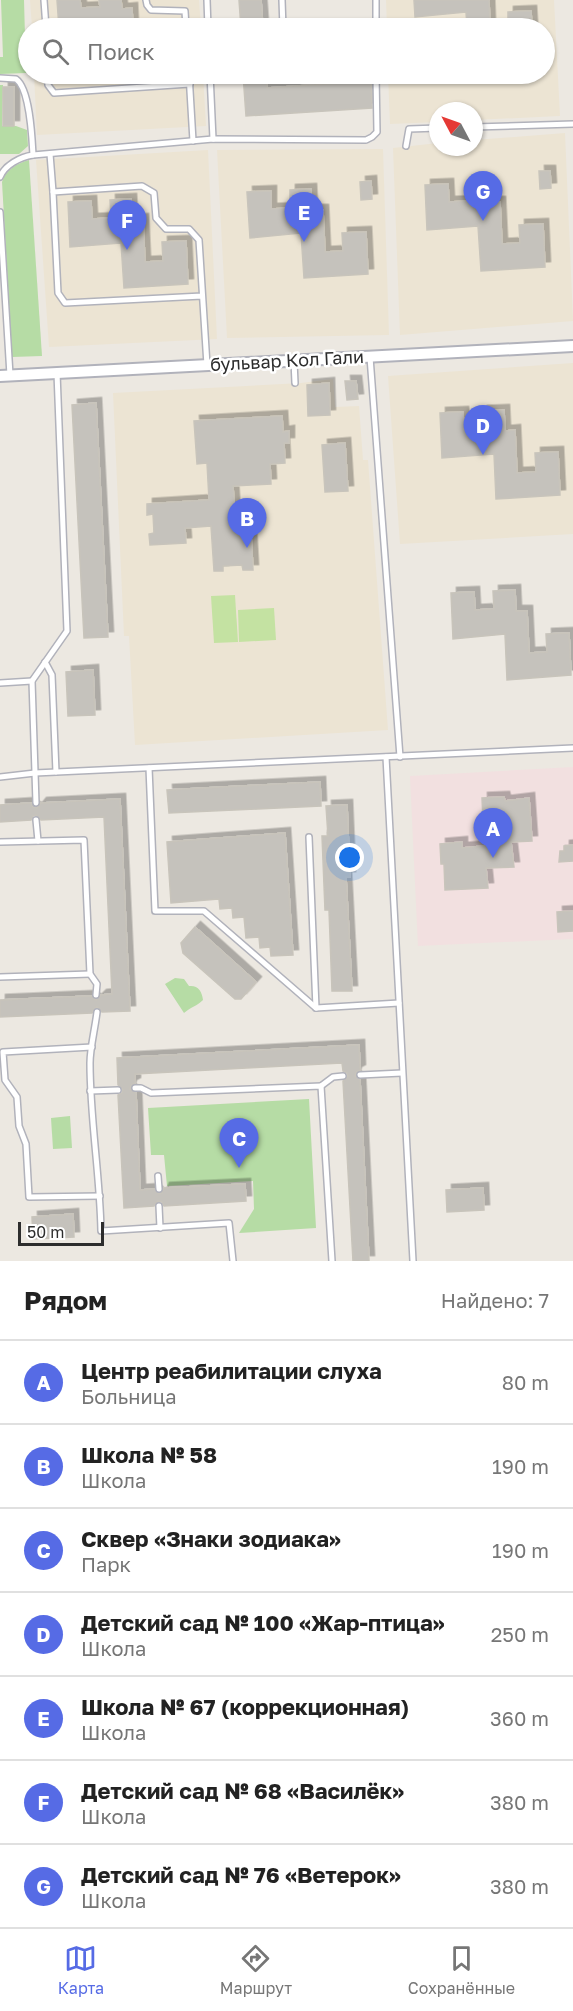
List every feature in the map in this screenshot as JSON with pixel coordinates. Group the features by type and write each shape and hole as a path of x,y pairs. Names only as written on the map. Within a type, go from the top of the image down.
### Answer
{"street":[{"name":"бульвар Кол Гали","path":"5,375 573,346"}],"lane":[{"path":"44,0 45,18"},
{"path":"146,0 151,10 185,11 185,18"},
{"path":"207,0 208,18"},
{"path":"282,0 283,18"},
{"path":"376,0 376,18"},
{"path":"0,78 18,81"},
{"path":"21,84 30,121 33,155"},
{"path":"48,84 54,93 190,84 193,141"},
{"path":"210,84 213,139"},
{"path":"0,177 2,171 23,156 213,139 366,140 377,132 376,84"},
{"path":"550,116 550,125"},
{"path":"483,127 573,124"},
{"path":"406,146 409,129 429,128"},
{"path":"50,154 58,293 65,303 202,296"},
{"path":"53,192 142,186 154,193 156,218 166,229 189,229 199,240 207,365"},
{"path":"0,212 5,375"},
{"path":"370,357 400,757"},
{"path":"294,361 295,383"},
{"path":"36,803 32,681 67,631 57,373"},
{"path":"45,662 52,675 56,772"},
{"path":"0,683 32,681"},
{"path":"0,777 35,773 573,748"},
{"path":"386,757 412,1261"},
{"path":"149,768 155,911 204,911 316,1008 399,1003"},
{"path":"36,820 38,841"},
{"path":"309,837 316,1008"},
{"path":"0,843 84,840 90,974 97,984 96,995"},
{"path":"0,977 90,974"},
{"path":"97,1012 89,1059 101,1231 229,1223 232,1261"},
{"path":"92,1047 3,1052 5,1080 17,1097 19,1126 26,1144 29,1197 100,1196"},
{"path":"360,1075 402,1073"},
{"path":"135,1088 151,1093 321,1086 333,1077 343,1076"},
{"path":"321,1086 332,1261"},
{"path":"90,1091 118,1090"},
{"path":"158,1176 159,1189"},
{"path":"159,1206 160,1228"}],"shaded area":[{"path":"30,0 199,0 200,18 31,18"},
{"path":"386,0 554,0 555,18 387,18"},
{"path":"555,19 560,116 483,120 483,102 429,102 429,122 390,124 388,84 555,84"},
{"path":"34,84 204,84 206,126 37,135"},
{"path":"565,133 573,321 400,335 393,148 429,144 429,156 483,156 483,139"},
{"path":"383,149 389,335 227,338 217,150"},
{"path":"208,150 217,339 49,347 36,160"},
{"path":"573,363 573,534 400,544 388,376"},
{"path":"333,379 335,407 359,406 363,460 368,460 388,730 135,745 129,636 124,636 113,393 301,383"},
{"path":"573,767 573,939 418,946 410,776"}],"green space":[{"path":"1,0 24,0 24,18 18,18 18,73 0,74 0,57 3,57"},
{"path":"0,85 3,85 2,126 16,126 27,130 28,146 19,154 0,154"},
{"path":"29,160 42,356 12,357 2,182 12,168"},
{"path":"235,595 238,642 214,643 211,596"},
{"path":"274,608 276,640 239,642 238,610"},
{"path":"175,978 184,979 189,986 201,991 203,1000 184,1013 165,984"},
{"path":"309,1099 316,1228 239,1233 254,1209 253,1181 167,1186 164,1155 151,1155 148,1108"},
{"path":"70,1116 72,1148 53,1149 51,1118"}],"building":[{"path":"57,0 80,0 81,8 100,7 99,0 121,0 122,9 132,8 132,18 58,18"},
{"path":"239,0 261,0 262,18 240,18"},
{"path":"414,0 489,0 490,18 466,18 466,12 415,17"},
{"path":"531,11 531,18 508,18 508,12"},
{"path":"244,84 267,84 267,88 371,84 372,108 246,116"},
{"path":"3,87 14,87 14,126 3,126"},
{"path":"539,171 550,171 551,188 540,189"},
{"path":"371,181 372,199 361,200 360,182"},
{"path":"488,182 489,202 500,202 502,244 520,243 519,225 543,224 545,267 481,271 478,226 427,230 425,185 448,184 449,202 468,201 467,183"},
{"path":"311,189 312,210 323,210 325,252 343,251 342,233 366,232 368,274 304,278 301,233 250,238 247,192 271,191 271,209 290,208 290,190"},
{"path":"131,199 132,220 143,219 145,262 163,261 162,242 186,241 188,284 124,288 121,243 70,247 68,202 91,201 92,219 111,218 110,200"},
{"path":"345,381 356,381 358,399 347,400"},
{"path":"329,383 330,415 308,416 307,385"},
{"path":"96,403 108,637 84,638 72,405"},
{"path":"504,410 505,431 515,430 517,473 536,472 535,453 558,452 560,495 496,499 494,454 442,458 440,413 463,412 464,430 483,429 482,411"},
{"path":"282,416 283,432 289,431 289,443 284,443 285,463 270,464 271,484 233,486 236,535 251,534 253,570 243,570 242,565 223,566 223,571 214,571 211,526 185,528 186,543 150,545 149,534 154,533 153,514 147,515 147,504 209,500 207,463 197,464 194,421"},
{"path":"345,443 348,491 325,492 322,445"},
{"path":"515,590 516,611 527,611 529,653 547,652 546,634 569,633 571,675 507,680 505,634 453,639 451,593 474,592 475,610 494,609 493,591"},
{"path":"93,670 95,715 68,716 66,672"},
{"path":"320,782 321,806 169,813 167,790"},
{"path":"504,797 505,801 529,798 532,841 511,842 514,867 486,868 488,888 445,890 444,864 441,864 440,844 462,842 462,848 484,846 489,840 487,820 483,820 482,798"},
{"path":"120,799 130,1011 102,1012 97,1007 92,1013 0,1017 0,1000 91,996 96,1000 101,995 112,994 104,817 41,820 36,815 31,820 0,822 0,805 31,803 37,808 41,803"},
{"path":"347,805 350,877 346,877 352,991 332,991 329,910 325,910 322,836 328,836 326,806"},
{"path":"285,833 293,955 271,956 270,947 260,948 259,937 246,938 244,917 233,918 232,908 220,909 219,899 171,903 167,842"},
{"path":"573,845 573,861 559,862 560,851 564,851 564,846"},
{"path":"573,911 573,931 558,932 557,912"},
{"path":"195,927 256,982 241,999 235,999 183,953 181,943"},
{"path":"359,1045 360,1070 355,1076 360,1080 369,1261 353,1261 343,1081 348,1076 343,1071 342,1063 135,1074 135,1083 130,1089 136,1093 140,1190 154,1189 159,1194 164,1188 245,1184 246,1201 164,1206 158,1201 154,1206 124,1208 118,1095 123,1089 118,1085 117,1058"},
{"path":"483,1188 484,1210 447,1212 446,1190"},
{"path":"73,1214 74,1237 33,1239 32,1217"}],"place":[{"name":"Детский сад № 76 «Ветерок»","path":"483,221"},
{"name":"Школа № 67 (коррекционная)","path":"304,242"},
{"name":"Детский сад № 68 «Василёк»","path":"127,250"},
{"name":"Детский сад № 100 «Жар-птица»","path":"483,455"},
{"name":"Школа № 58","path":"247,548"},
{"name":"Центр реабилитации слуха","path":"493,858"},
{"name":"Сквер «Знаки зодиака»","path":"239,1168"}]}
